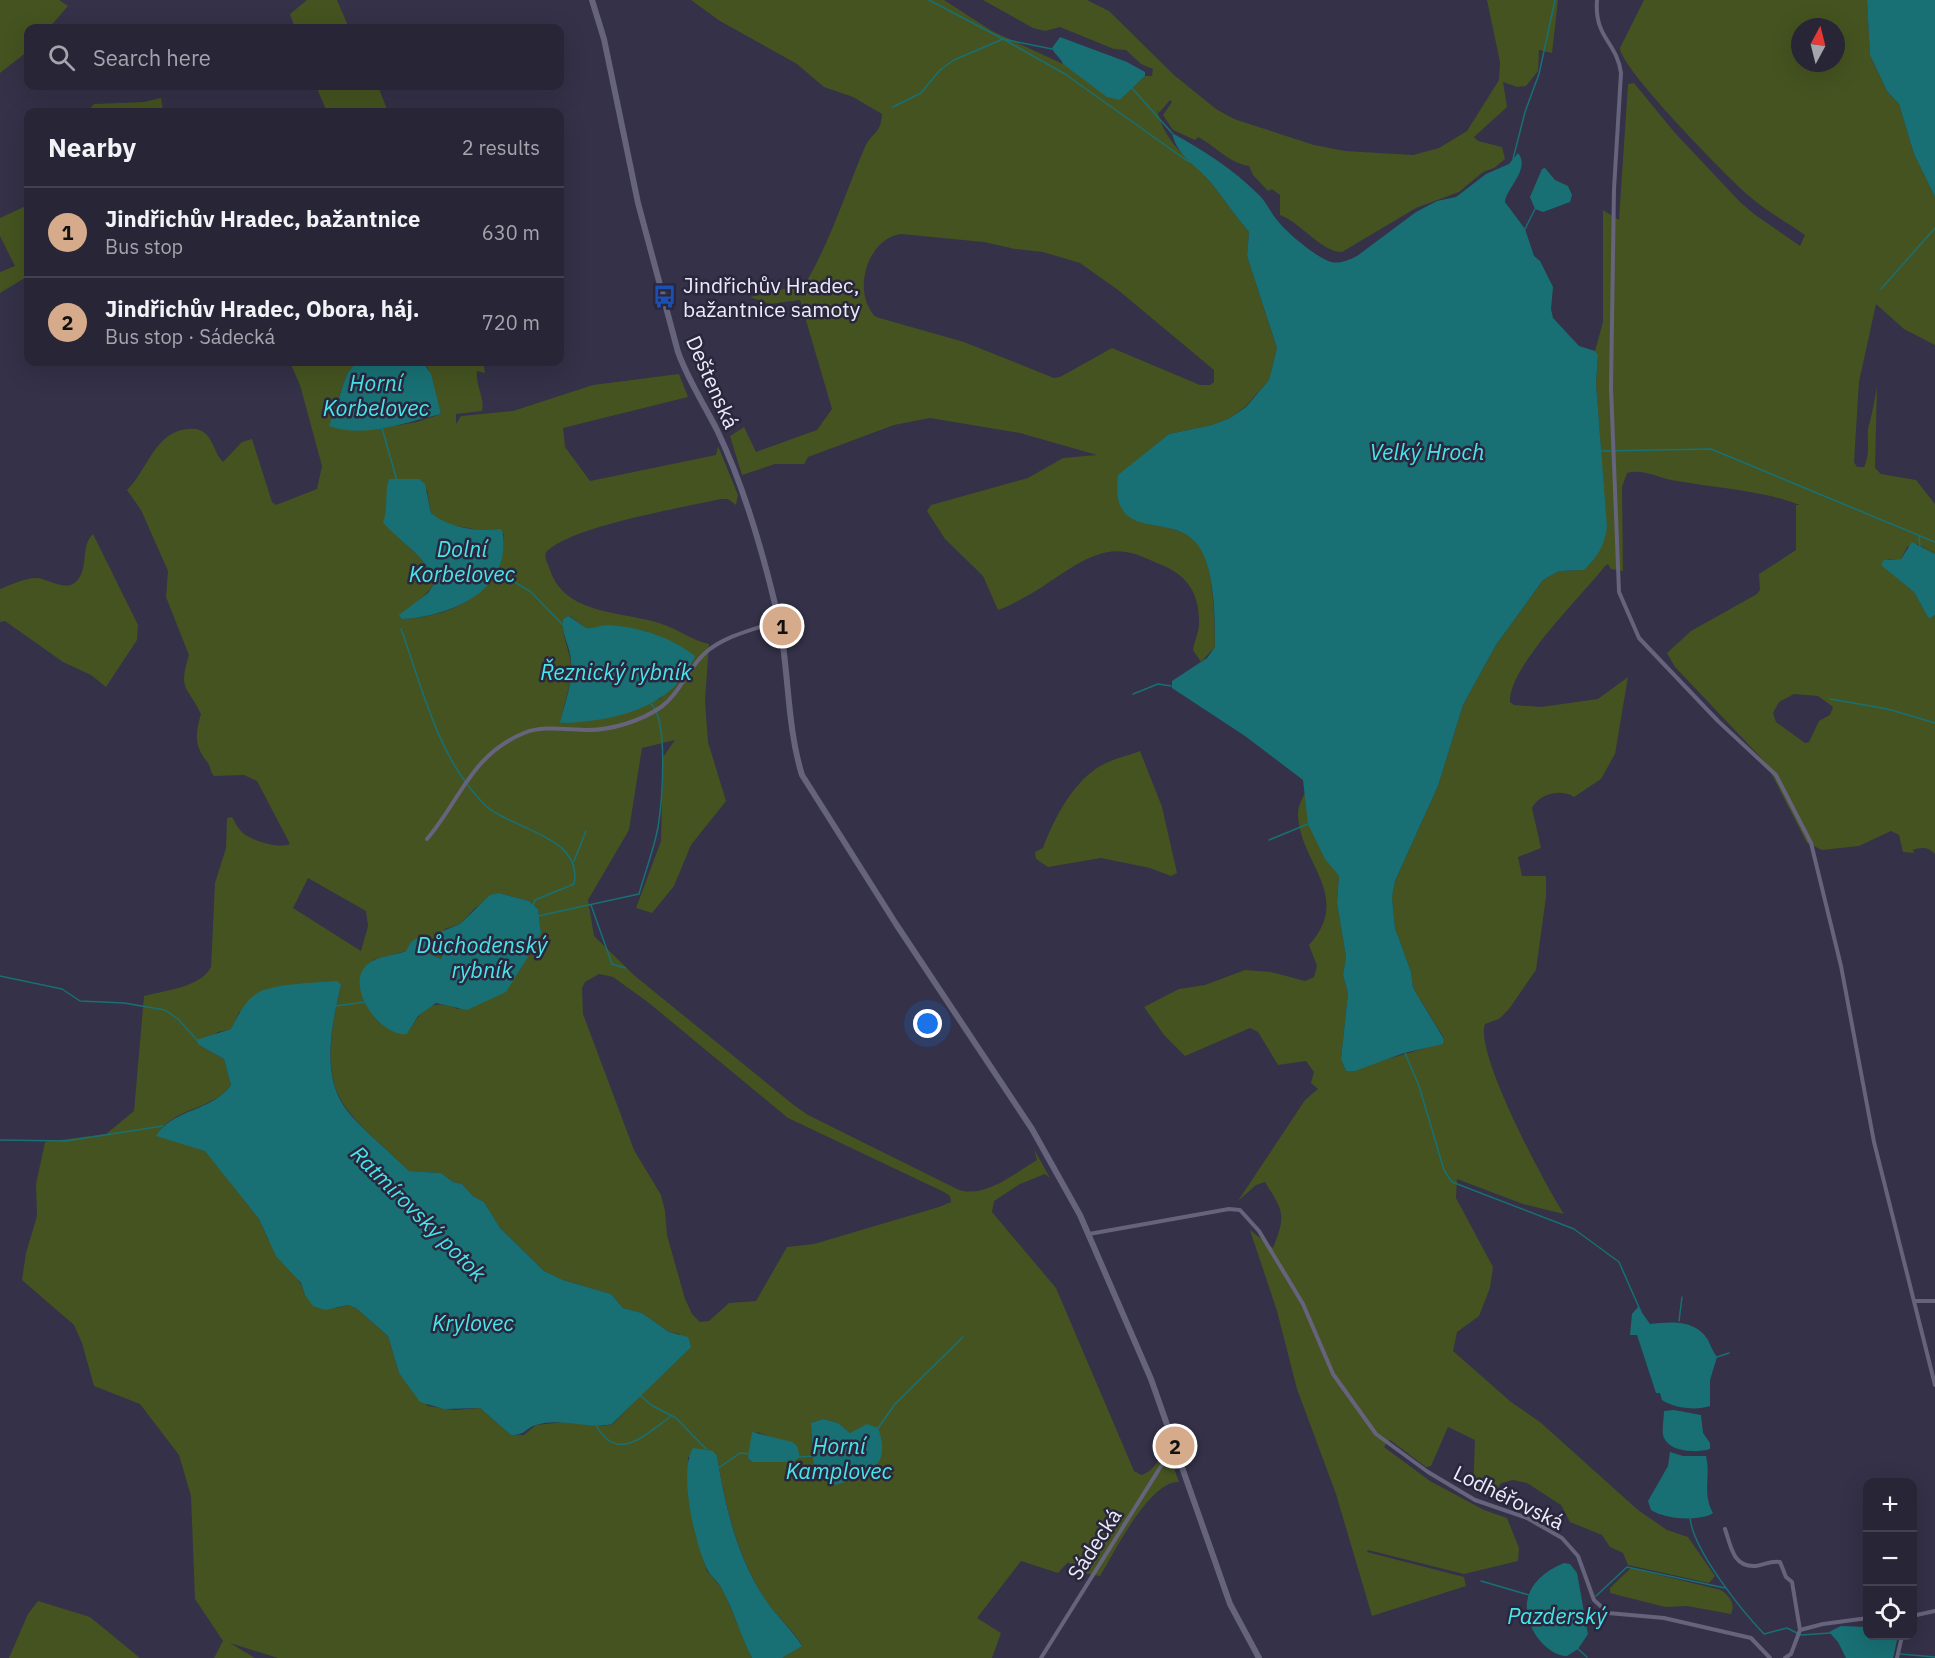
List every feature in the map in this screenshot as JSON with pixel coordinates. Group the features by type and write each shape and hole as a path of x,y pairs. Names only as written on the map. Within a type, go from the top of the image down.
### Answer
{"main road":[{"name":"Deštenská","path":"592,0 606,50 628,162 658,283 684,369 717,430 735,474 779,621 795,751 802,775 896,924 1032,1129 1088,1234 1150,1379 1230,1604 1259,1658"}],"street":[{"path":"1598,0 1596,17 1599,27 1616,56 1621,73 1614,189 1611,388 1619,592 1639,638 1718,721 1776,775 1811,843 1841,966 1874,1142 1935,1385"},
{"path":"427,839 453,805 471,772 508,741 532,730 614,728 642,717 663,706 704,653 726,640 779,621"},
{"name":"Lodhéřovská","path":"1088,1234 1229,1209 1240,1210 1259,1232 1297,1295 1333,1374 1376,1434 1428,1472 1475,1500 1527,1518 1562,1538 1578,1556 1594,1600 1608,1613 1664,1618 1751,1638 1770,1658"},
{"path":"1914,1301 1935,1301"},
{"name":"Sádecká","path":"1041,1658 1173,1447"},
{"path":"1725,1529 1734,1557 1740,1563 1756,1566 1773,1561 1780,1562 1786,1577 1792,1582 1800,1630 1791,1654 1785,1658"},
{"path":"1917,1615 1935,1611"},
{"path":"1800,1630 1823,1623 1863,1619"},
{"path":"1897,1658 1901,1640"}],"shaded area":[{"path":"0,0 59,0 68,6 52,24 24,24 24,54 0,73"},
{"path":"307,0 337,0 347,24 294,24 290,14"},
{"path":"691,0 944,0 992,31 1063,64 1120,100 1145,76 1152,76 1153,69 1141,64 1126,50 1114,49 1060,27 1045,31 1033,28 983,0 1087,0 1109,11 1174,75 1216,109 1234,119 1314,145 1345,151 1413,155 1439,148 1467,131 1499,80 1500,62 1487,0 1558,0 1552,53 1539,50 1538,71 1526,86 1517,87 1503,82 1507,107 1474,137 1478,141 1502,147 1505,159 1494,168 1483,172 1459,192 1416,208 1342,252 1327,248 1296,224 1280,215 1280,195 1272,189 1268,191 1253,175 1249,166 1228,158 1198,137 1195,140 1173,130 1163,115 1172,102 1170,100 1159,113 1157,110 1161,123 1173,143 1212,184 1249,232 1247,256 1277,348 1269,380 1245,407 1230,418 1212,425 1169,434 1141,457 1117,484 1120,501 1135,519 1183,533 1195,540 1201,548 1210,574 1215,647 1201,662 1193,650 1199,624 1195,596 1186,582 1173,571 1131,553 1099,554 1074,566 1038,590 998,610 983,576 945,539 927,511 931,505 1028,478 1063,458 1097,455 1020,433 930,418 894,425 808,457 804,464 775,464 742,475 730,436 744,427 756,452 817,430 832,409 800,300 770,304 750,297 805,284 830,235 864,149 880,126 882,114 853,97 824,87 797,64 720,21","holes":["901,234 984,242 1043,252 1080,263 1118,290 1214,370 1214,382 1210,385 1200,385 1112,348 1060,377 1054,378 964,342 876,317 869,307 865,295 866,268 879,245 889,238"]},
{"path":"1644,0 1867,0 1870,55 1887,91 1899,104 1914,154 1935,197 1935,345 1904,329 1876,304 1859,382 1854,462 1857,467 1864,467 1868,449 1868,429 1877,387 1875,468 1881,474 1916,480 1935,504 1935,554 1917,544 1907,547 1901,559 1888,559 1914,592 1929,619 1935,615 1935,854 1925,848 1913,850 1914,853 1903,852 1899,835 1891,831 1859,846 1822,850 1807,843 1766,763 1675,667 1667,653 1691,631 1757,594 1760,590 1759,574 1796,550 1796,505 1800,505 1754,493 1671,480 1646,473 1627,473 1622,487 1623,571 1611,569 1608,564 1605,566 1564,613 1533,651 1521,670 1513,687 1510,702 1514,705 1541,707 1598,699 1628,677 1615,754 1601,779 1574,797 1563,793 1551,794 1540,799 1532,808 1541,848 1518,857 1522,876 1546,876 1546,897 1536,970 1509,1009 1499,1019 1485,1024 1484,1039 1500,1089 1528,1149 1564,1214 1523,1204 1457,1179 1456,1198 1493,1267 1490,1288 1479,1316 1457,1332 1453,1351 1511,1402 1540,1422 1638,1510 1667,1530 1688,1537 1715,1576 1709,1583 1628,1565 1623,1553 1610,1547 1602,1535 1570,1522 1561,1505 1527,1483 1513,1480 1501,1483 1491,1498 1473,1492 1475,1440 1448,1427 1431,1466 1426,1467 1390,1440 1384,1447 1430,1481 1484,1510 1507,1518 1519,1548 1518,1561 1464,1574 1368,1550 1367,1552 1464,1577 1466,1586 1372,1616 1336,1494 1297,1389 1277,1311 1250,1230 1273,1248 1280,1228 1279,1207 1265,1182 1256,1185 1238,1201 1305,1100 1318,1089 1311,1083 1314,1072 1306,1061 1278,1065 1258,1032 1250,1028 1185,1056 1164,1035 1144,1007 1179,989 1205,985 1245,970 1271,972 1305,981 1314,977 1317,966 1309,945 1321,927 1326,910 1325,894 1300,831 1298,810 1306,791 1308,813 1315,836 1326,858 1339,876 1337,903 1346,957 1343,975 1348,993 1341,1059 1346,1071 1443,1043 1444,1038 1413,988 1411,972 1395,928 1392,897 1395,881 1438,786 1463,705 1496,645 1543,580 1559,571 1584,570 1601,451 1596,383 1598,356 1595,351 1603,322 1603,210 1619,220 1628,84 1634,83 1675,133 1754,214 1800,246 1805,235 1769,212 1737,185 1655,99 1625,59 1620,48","holes":["1794,694 1818,696 1833,707 1830,715 1819,721 1809,742 1805,743 1776,722 1773,713 1779,702"]},
{"path":"318,90 380,90 386,108 325,108"},
{"path":"161,98 162,108 90,108 94,104 144,102"},
{"path":"24,207 24,278 0,293 0,272 15,266 0,236 0,218"},
{"path":"292,366 353,366 347,374 331,419 348,429 376,429 417,422 441,414 426,366 484,366 485,373 477,371 482,411 456,414 456,424 461,416 513,411 593,385 679,374 688,397 563,428 565,447 590,481 716,455 718,446 738,495 736,505 728,499 721,499 602,526 559,543 546,552 546,557 558,585 582,604 662,624 709,644 705,701 708,742 726,801 691,845 674,886 652,913 636,908 661,841 663,757 675,740 642,748 629,830 588,900 594,936 635,976 795,1106 808,1115 957,1189 977,1191 1009,1178 1037,1160 1034,1149 1050,1178 1045,1174 1020,1184 994,1201 992,1212 1056,1288 1134,1471 1141,1475 1154,1467 1161,1457 1164,1441 1179,1482 1168,1485 1156,1493 1145,1505 1100,1576 1084,1573 1068,1562 1058,1573 1021,1561 977,1618 1001,1633 992,1658 782,1658 802,1645 764,1598 746,1565 728,1511 717,1456 688,1457 689,1500 696,1536 707,1571 723,1590 752,1658 278,1658 230,1643 255,1658 214,1658 223,1641 195,1599 191,1496 179,1455 140,1404 94,1386 82,1343 74,1325 22,1280 26,1253 37,1216 36,1184 45,1142 106,1134 134,1111 144,996 191,984 199,980 211,967 215,883 226,848 227,818 232,817 241,831 253,839 272,845 290,844 257,781 244,775 214,776 200,751 197,734 201,714 184,682 189,655 166,597 168,571 141,510 127,490 159,444 177,431 188,429 200,430 206,434 223,462 242,442 252,439 272,502 276,505 317,489 322,466 300,385","holes":["389,479 427,490 431,513 444,524 504,534 495,572 472,598 458,606 441,613 402,619 434,584 431,574 420,558 384,522 388,510","570,616 586,628 645,631 693,662 660,699 561,723 571,673 563,619","308,878 366,911 368,926 361,951 293,908","499,893 529,901 538,909 541,933 518,973 458,1009 440,1005 427,1008 407,1034 373,1013 365,1000 373,960 406,951 427,936 429,954 441,959 445,946 439,939 445,929 460,924 475,908","599,974 613,977 649,1003 788,1118 944,1192 950,1196 951,1202 814,1244 787,1247 756,1301 729,1303 709,1321 700,1322 692,1314 685,1299 667,1235 661,1195 634,1150 583,1014 582,988 585,982","341,985 330,1051 334,1084 340,1099 371,1136 409,1171 441,1173 453,1182 462,1184 473,1196 484,1202 500,1228 544,1271 563,1280 611,1294 623,1308 642,1313 669,1332 680,1334 641,1395 613,1424 604,1426 563,1422 536,1425 524,1435 511,1435 480,1408 454,1410 428,1406 399,1373 388,1336 356,1308 348,1305 337,1308 305,1295 301,1284 268,1239 259,1219 205,1150 157,1136 172,1119 214,1100 231,1085 224,1059 199,1045 218,1032 232,1029 239,1012","823,1419 838,1423 850,1433 814,1476 811,1423","757,1432 776,1439 793,1462 752,1462 748,1458"]},
{"path":"93,534 138,625 137,640 106,687 91,675 63,662 5,621 0,622 0,589 31,578 64,585 75,583 82,573 87,544"},
{"path":"1140,751 1162,807 1177,873 1171,876 1150,868 1101,858 1048,867 1036,859 1035,852 1043,848 1059,812 1084,779 1104,764"},
{"path":"1631,1568 1721,1590 1732,1603 1731,1614 1687,1606 1665,1607 1610,1593 1610,1588"},
{"path":"38,1601 90,1617 140,1658 9,1658 28,1614"}],"water":[{"path":"1867,0 1935,0 1935,197 1914,154 1899,104 1887,91 1870,55"},
{"path":"1060,37 1127,62 1145,72 1145,76 1120,100 1107,97 1063,64 1052,48"},
{"name":"Velký Hroch","path":"1172,133 1206,153 1238,176 1261,197 1281,225 1294,238 1331,262 1344,261 1357,256 1416,212 1437,201 1456,197 1486,174 1509,164 1518,153 1522,165 1505,202 1525,229 1534,256 1540,261 1553,287 1551,309 1553,318 1579,346 1595,351 1598,355 1596,383 1607,527 1602,546 1597,556 1584,570 1559,571 1543,580 1496,645 1463,705 1438,786 1395,881 1392,897 1395,928 1411,972 1413,988 1444,1039 1443,1044 1404,1053 1355,1071 1346,1071 1341,1059 1348,993 1343,975 1346,957 1337,903 1339,876 1325,859 1308,824 1303,780 1245,736 1172,688 1172,681 1207,658 1215,647 1211,579 1203,554 1197,544 1186,534 1132,519 1123,511 1118,497 1118,475 1169,434 1212,425 1230,418 1246,407 1269,380 1277,348 1247,256 1249,232 1212,184 1178,149"},
{"path":"1545,168 1555,180 1568,186 1572,195 1570,202 1543,212 1535,209 1530,197 1542,169"},
{"name":"Horní Korbelovec","path":"353,366 426,366 431,374 441,414 371,430 343,430 329,426 347,374"},
{"name":"Dolní Korbelovec","path":"389,479 419,479 425,484 431,513 446,522 473,529 501,529 503,552 499,568 491,582 479,593 450,609 402,619 399,615 428,593 434,584 431,574 420,558 383,522"},
{"path":"1912,542 1935,554 1935,615 1929,619 1914,592 1881,565 1884,560 1901,559"},
{"name":"Řeznický rybník","path":"569,616 586,628 609,625 654,634 676,643 695,656 685,674 672,689 639,709 600,720 560,723 571,677 570,655 563,624 563,619"},
{"name":"Důchodenský rybník","path":"499,893 529,901 538,909 541,933 506,992 467,1010 436,1003 418,1016 407,1034 386,1028 368,1009 363,998 360,986 361,975 366,966 379,958 406,951 411,942 422,935 427,936 429,954 441,959 445,946 438,933 460,924 490,895"},
{"name":"Krylovec","path":"337,981 341,985 334,1017 330,1050 331,1067 340,1099 363,1128 409,1171 441,1173 453,1182 462,1184 473,1196 484,1202 500,1228 544,1271 563,1280 611,1294 623,1308 642,1313 669,1332 688,1337 691,1347 612,1424 594,1426 555,1422 536,1425 520,1434 511,1435 480,1408 444,1409 420,1402 399,1373 388,1336 356,1308 348,1305 325,1310 313,1306 305,1295 301,1283 276,1256 259,1219 205,1151 156,1136 172,1120 214,1100 231,1085 224,1059 199,1045 196,1040 231,1029 248,1001 263,990"},
{"path":"1638,1307 1650,1324 1682,1323 1703,1333 1717,1357 1710,1380 1710,1406 1679,1407 1662,1400 1660,1393 1656,1393 1637,1335 1630,1335 1632,1314"},
{"path":"1674,1410 1701,1415 1703,1433 1710,1443 1710,1449 1684,1450 1666,1441 1663,1435 1664,1411"},
{"name":"Horní Kamplovec","path":"823,1419 838,1423 850,1433 867,1424 878,1428 882,1441 882,1452 875,1467 858,1477 836,1485 814,1476 811,1423"},
{"path":"752,1432 792,1442 797,1446 800,1457 793,1462 752,1462 748,1458"},
{"path":"693,1448 713,1451 717,1456 728,1512 747,1566 765,1599 802,1646 782,1658 752,1658 723,1591 707,1569 693,1526 690,1508 687,1473"},
{"path":"1670,1452 1683,1456 1706,1456 1707,1491 1713,1513 1703,1517 1680,1518 1651,1510 1648,1501 1668,1466"},
{"name":"Pazderský","path":"1564,1563 1570,1564 1577,1573 1588,1634 1578,1649 1567,1656 1550,1650 1542,1643 1531,1626 1527,1606 1530,1591 1538,1580 1553,1568"},
{"path":"1841,1626 1863,1627 1863,1640 1897,1640 1893,1658 1846,1658 1838,1642 1829,1632"}],"waterway":[{"path":"929,0 1003,39 1052,49"},
{"path":"1513,159 1525,112 1539,74 1555,0"},
{"path":"893,107 921,93 940,70 954,60 1003,39 1065,74 1189,162"},
{"path":"1131,87 1172,133"},
{"path":"1525,229 1535,209"},
{"path":"1881,289 1935,228"},
{"path":"382,428 397,481"},
{"path":"1601,451 1711,449 1935,542"},
{"path":"1919,536 1920,546"},
{"path":"495,570 531,592 563,625"},
{"path":"401,629 434,722 455,767 469,787 485,805 496,813 557,844 568,855 574,868 574,884 535,900 533,906"},
{"path":"1133,694 1158,684 1171,686"},
{"path":"1830,699 1888,709 1935,723"},
{"path":"538,916 639,894 660,815 662,744 657,713 651,704"},
{"path":"1269,840 1308,824"},
{"path":"574,861 586,831"},
{"path":"591,905 612,964 625,968"},
{"name":"Ratmírovský potok","path":"0,976 62,989 80,1001 124,1003 165,1010 178,1019 197,1040"},
{"path":"335,1006 366,1002"},
{"path":"1405,1053 1419,1086 1444,1170 1452,1182 1574,1229 1619,1262 1641,1312"},
{"path":"0,1140 66,1141 163,1126"},
{"path":"1679,1321 1682,1297"},
{"path":"878,1428 895,1404 963,1337"},
{"path":"1717,1357 1729,1353"},
{"name":"Ratmírovský potok","path":"641,1396 651,1405 676,1418 706,1449"},
{"path":"596,1425 604,1437 613,1443 622,1444 641,1438 670,1417"},
{"path":"717,1469 740,1453 752,1454"},
{"path":"798,1457 814,1456"},
{"path":"1690,1517 1699,1546 1708,1562 1743,1611 1764,1634 1787,1628 1801,1635 1830,1633"},
{"path":"1596,1596 1627,1567 1725,1588"},
{"path":"1481,1581 1529,1595"},
{"path":"1578,1649 1587,1657"},
{"path":"1900,1654 1935,1657"}],"place":[{"name":"Jindřichův Hradec, bažantnice samoty","path":"665,297"},
{"name":"Jindřichův Hradec, bažantnice","path":"782,626"},
{"name":"Jindřichův Hradec, Obora, háj.","path":"1175,1446"}]}
